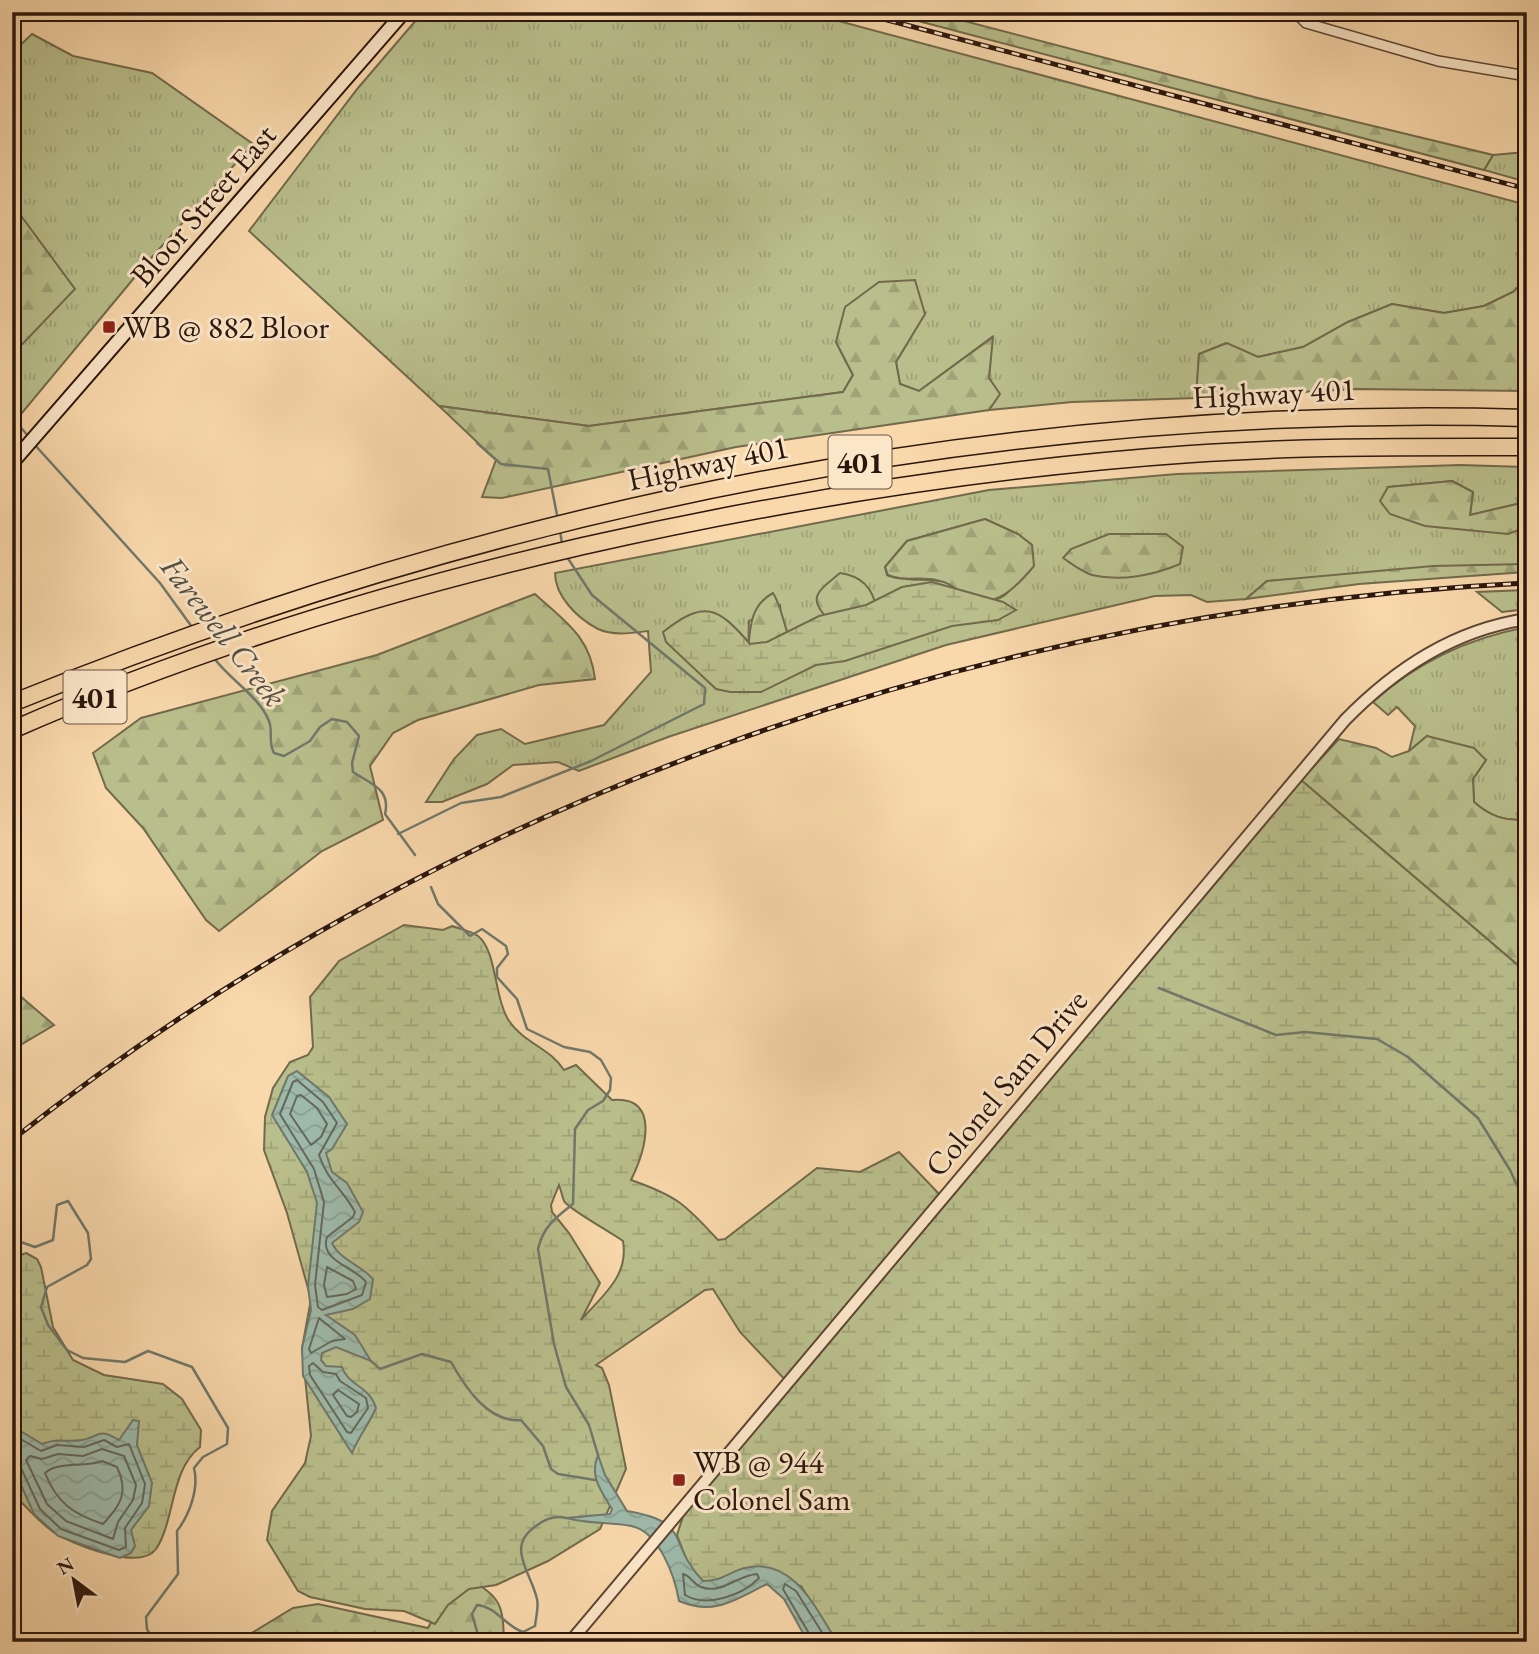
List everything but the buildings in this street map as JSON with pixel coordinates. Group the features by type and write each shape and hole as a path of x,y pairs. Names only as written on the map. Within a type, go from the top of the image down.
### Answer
{"highway":[{"name":"Highway 401","path":"12,703 213,626 429,558 592,516 737,484 933,449 1196,424 1403,415 1527,418"},
{"name":"Highway 401","path":"12,730 221,649 455,576 695,521 962,477 1192,454 1527,447"}],"main road":[{"name":"Bloor Street East","path":"15,460 404,12"}],"street":[{"path":"1295,12 1306,23 1438,61 1527,76"},
{"name":"Colonel Sam Drive","path":"570,1642 1345,720 1379,687 1421,657 1476,631 1527,619"}],"green space":[{"path":"423,12 805,12 1527,205 1527,278 1513,292 1484,306 1444,313 1392,304 1348,322 1303,347 1258,357 1226,343 1199,354 1196,398 1072,402 989,410 999,394 989,378 992,337 919,391 900,384 896,362 925,313 836,342 853,375 843,392 589,426 439,406 249,231 358,88"},
{"path":"884,12 930,12 1258,98 1493,155 1484,170"},
{"path":"32,34 73,56 152,73 253,144 144,266 12,425 12,53"},
{"path":"1527,152 1527,182 1484,170 1493,155"},
{"path":"12,199 19,213 75,289 12,355"},
{"path":"1527,279 1527,391 1356,389 1196,398 1199,354 1227,343 1258,357 1303,347 1348,322 1392,304 1444,313 1484,306 1513,292"},
{"path":"915,280 925,314 896,362 900,384 919,391 993,337 989,378 1000,394 989,410 736,447 502,498 482,497 496,460 439,406 589,426 843,392 853,375 836,342 845,307 879,282"},
{"path":"1460,465 1527,467 1527,489 1517,504 1470,515 1473,492 1452,481 1389,487 1438,514 1473,528 1508,531 1527,527 1527,564 1267,581 1246,599 1207,602 1191,595 1155,596 946,645 668,737 579,771 558,762 513,765 487,784 442,802 426,802 454,759 477,735 501,729 525,744 604,725 651,672 648,631 610,633 598,629 569,606 559,590 555,573 989,490 1177,474","holes":["985,519 1018,534 1032,545 1019,578 1006,595 997,600 972,599 945,582 887,575 885,567 907,541","780,605 781,619 790,639 748,654 749,621"]},
{"path":"1452,481 1473,492 1470,515 1517,504 1527,489 1527,527 1508,534 1425,526 1390,514 1380,501 1388,487"},
{"path":"985,519 1018,534 1032,545 1034,566 1006,593 988,601 979,601 969,598 942,581 888,575 885,567 907,541"},
{"path":"1109,534 1166,534 1183,547 1180,564 1148,574 1114,578 1088,574 1063,558 1071,549"},
{"path":"1527,564 1527,572 1359,584 1246,599 1267,581 1433,566"},
{"path":"840,573 865,584 872,594 876,608 830,621 818,606 818,595"},
{"path":"932,582 1003,602 1016,610 998,620 952,626 845,661 816,665 761,692 716,689 666,642 663,632 690,615 710,612 729,622 750,644 767,642 819,616 866,605 902,587"},
{"path":"1527,590 1527,609 1502,612 1477,592"},
{"path":"773,593 790,639 748,654 752,619 759,605"},
{"path":"535,594 566,622 582,641 588,652 595,679 539,685 418,720 393,733 370,766 383,820 322,851 219,931 206,920 143,828 106,788 93,753 141,718 377,655"},
{"path":"1527,627 1527,819 1512,820 1492,814 1474,802 1473,779 1486,760 1427,736 1409,751 1415,726 1397,707 1388,715 1373,702 1407,675 1444,654 1484,638"},
{"path":"1427,736 1474,748 1486,760 1473,779 1474,802 1498,817 1527,819 1527,973 1301,780 1339,739 1376,748 1392,757 1409,751"},
{"path":"1301,780 1527,973 1527,1642 837,1642 801,1586 744,1568 719,1581 703,1581 689,1566 677,1535 686,1507 790,1385 740,1332 713,1289 705,1290 596,1365 602,1368 609,1385 626,1469 600,1529 548,1561 496,1585 469,1589 448,1605 435,1624 404,1611 365,1609 310,1597 298,1591 267,1540 272,1511 305,1463 311,1436 302,1348 311,1299 287,1213 264,1150 265,1117 273,1088 290,1062 308,1055 313,1047 310,997 339,961 404,925 443,930 452,926 478,936 489,952 500,1000 515,1029 552,1056 564,1070 576,1065 612,1100 628,1101 638,1106 644,1116 646,1128 641,1155 631,1180 679,1202 718,1240 725,1239 817,1168 860,1172 899,1152 941,1196","holes":["559,1185 567,1205 623,1241 624,1253 618,1275 606,1293 581,1320 600,1283 569,1233 552,1212 551,1205"]},
{"path":"12,989 54,1025 12,1050"},
{"path":"26,1253 37,1259 41,1267 53,1327 73,1360 104,1375 163,1384 182,1399 201,1430 200,1447 183,1469 162,1538 156,1549 148,1555 137,1558 109,1554 60,1536 12,1493 12,1258"},
{"path":"467,1578 487,1591 498,1603 503,1619 504,1642 237,1642 293,1608 318,1604 428,1628 449,1589"}],"water":[{"path":"297,1071 329,1097 347,1124 332,1149 326,1153 332,1172 347,1183 363,1212 359,1222 332,1243 340,1254 373,1279 370,1299 353,1309 326,1315 355,1335 371,1361 336,1347 322,1353 321,1360 326,1366 342,1367 349,1378 369,1395 376,1408 352,1453 303,1376 302,1348 311,1310 308,1286 317,1203 307,1172 272,1115 288,1076"},
{"path":"133,1420 139,1421 137,1445 152,1483 149,1506 131,1530 135,1546 131,1553 120,1558 58,1536 34,1514 12,1465 12,1426 42,1444 88,1439 102,1433 119,1440"},
{"path":"598,1455 605,1475 627,1511 662,1521 670,1528 703,1581 716,1580 745,1568 762,1566 777,1570 790,1577 801,1588 837,1642 808,1642 784,1599 767,1584 734,1600 714,1606 703,1607 679,1601 664,1556 650,1536 631,1526 566,1518 610,1514 612,1509 600,1490 596,1477"}],"waterway":[{"name":"Farewell Creek","path":"12,417 28,436"},
{"path":"477,443 501,464 548,469 558,520"},
{"name":"Farewell Creek","path":"34,444 160,583 192,627"},
{"path":"560,530 562,544"},
{"path":"398,834 461,803 501,797 591,761 704,704 705,688 592,595 567,557"},
{"name":"Farewell Creek","path":"214,658 264,712 270,725 274,753 284,756 310,741 320,727 332,719 347,722 359,736 352,763 353,772 382,793 385,799 385,814 415,855"},
{"name":"Farewell Creek","path":"431,887 438,904 470,936 482,929 506,946 508,954 497,968 497,977 517,999 527,1029 564,1047 590,1052 601,1060 611,1078 610,1090 603,1101 588,1110 575,1129 573,1204 551,1224 538,1249 554,1344 566,1387 589,1425 598,1455"},
{"path":"1159,988 1276,1035 1305,1032 1377,1039 1408,1057 1478,1118 1510,1170 1527,1206"},
{"path":"12,1239 35,1247 53,1240 57,1205 68,1201 88,1233 91,1259 87,1265 47,1287 41,1307 48,1325 67,1350 83,1358 125,1362 148,1351 192,1367 228,1428 227,1444 203,1457 194,1468 192,1501 177,1531 178,1574 146,1617 147,1629 154,1642"},
{"path":"371,1361 380,1369 422,1354 451,1362 463,1382 488,1410 498,1416 521,1420 543,1446 551,1469 558,1474 595,1480"},
{"path":"480,1642 472,1614 477,1605 490,1609 523,1632 535,1626 538,1602 523,1560 522,1542 527,1534 543,1521 554,1517 566,1518"},
{"path":"332,1642 344,1636 355,1637 358,1642"}],"railway":[{"path":"857,12 1527,189"},
{"path":"12,1140 178,1019 353,913 536,821 726,744 921,681 1120,633 1323,601 1527,583"}],"place":[{"name":"WB @ 882 Bloor","path":"109,327"},
{"name":"WB @ 944 Colonel Sam","path":"679,1480"}]}
